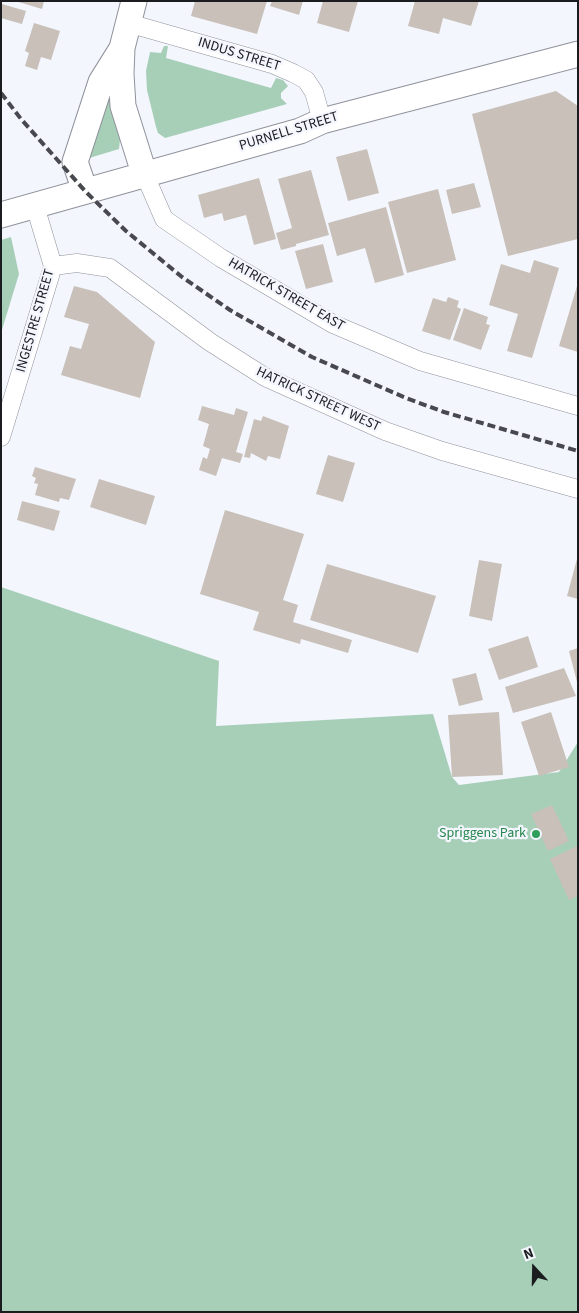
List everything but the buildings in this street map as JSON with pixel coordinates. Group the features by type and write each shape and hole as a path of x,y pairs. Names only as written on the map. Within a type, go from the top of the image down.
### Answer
{"main road":[{"path":"131,12 122,48 123,106 144,173"},
{"path":"85,191 75,162 101,82 122,48"},
{"name":"PURNELL STREET","path":"2,211 35,206 144,173 300,131 322,121 578,54"}],"street":[{"name":"INDUS STREET","path":"131,12 293,72 306,80 314,92 322,121"},
{"name":"HATRICK STREET EAST","path":"144,173 164,219 221,258 333,324 420,361 578,406"},
{"name":"INGESTRE STREET","path":"1,437 53,266 35,206"},
{"name":"HATRICK STREET WEST","path":"53,266 77,263 110,268 210,342 265,377 376,428 442,451 578,489"}],"green space":[{"path":"164,46 168,46 166,58 271,88 276,78 283,80 288,86 281,93 281,98 287,104 165,138 158,133 156,127 147,90 146,71 150,52 161,53"},
{"path":"107,91 120,140 119,149 86,159"},
{"path":"11,237 19,274 1,333 1,240"},
{"path":"1,587 219,661 216,726 433,714 452,777 459,785 559,772 578,742 578,1312 1,1312"}],"railway":[{"path":"1,93 21,119 85,191 126,231 182,277 230,310 312,357 406,398 444,412 578,451"}],"place":[{"name":"Spriggens Park","path":"536,834"}]}
